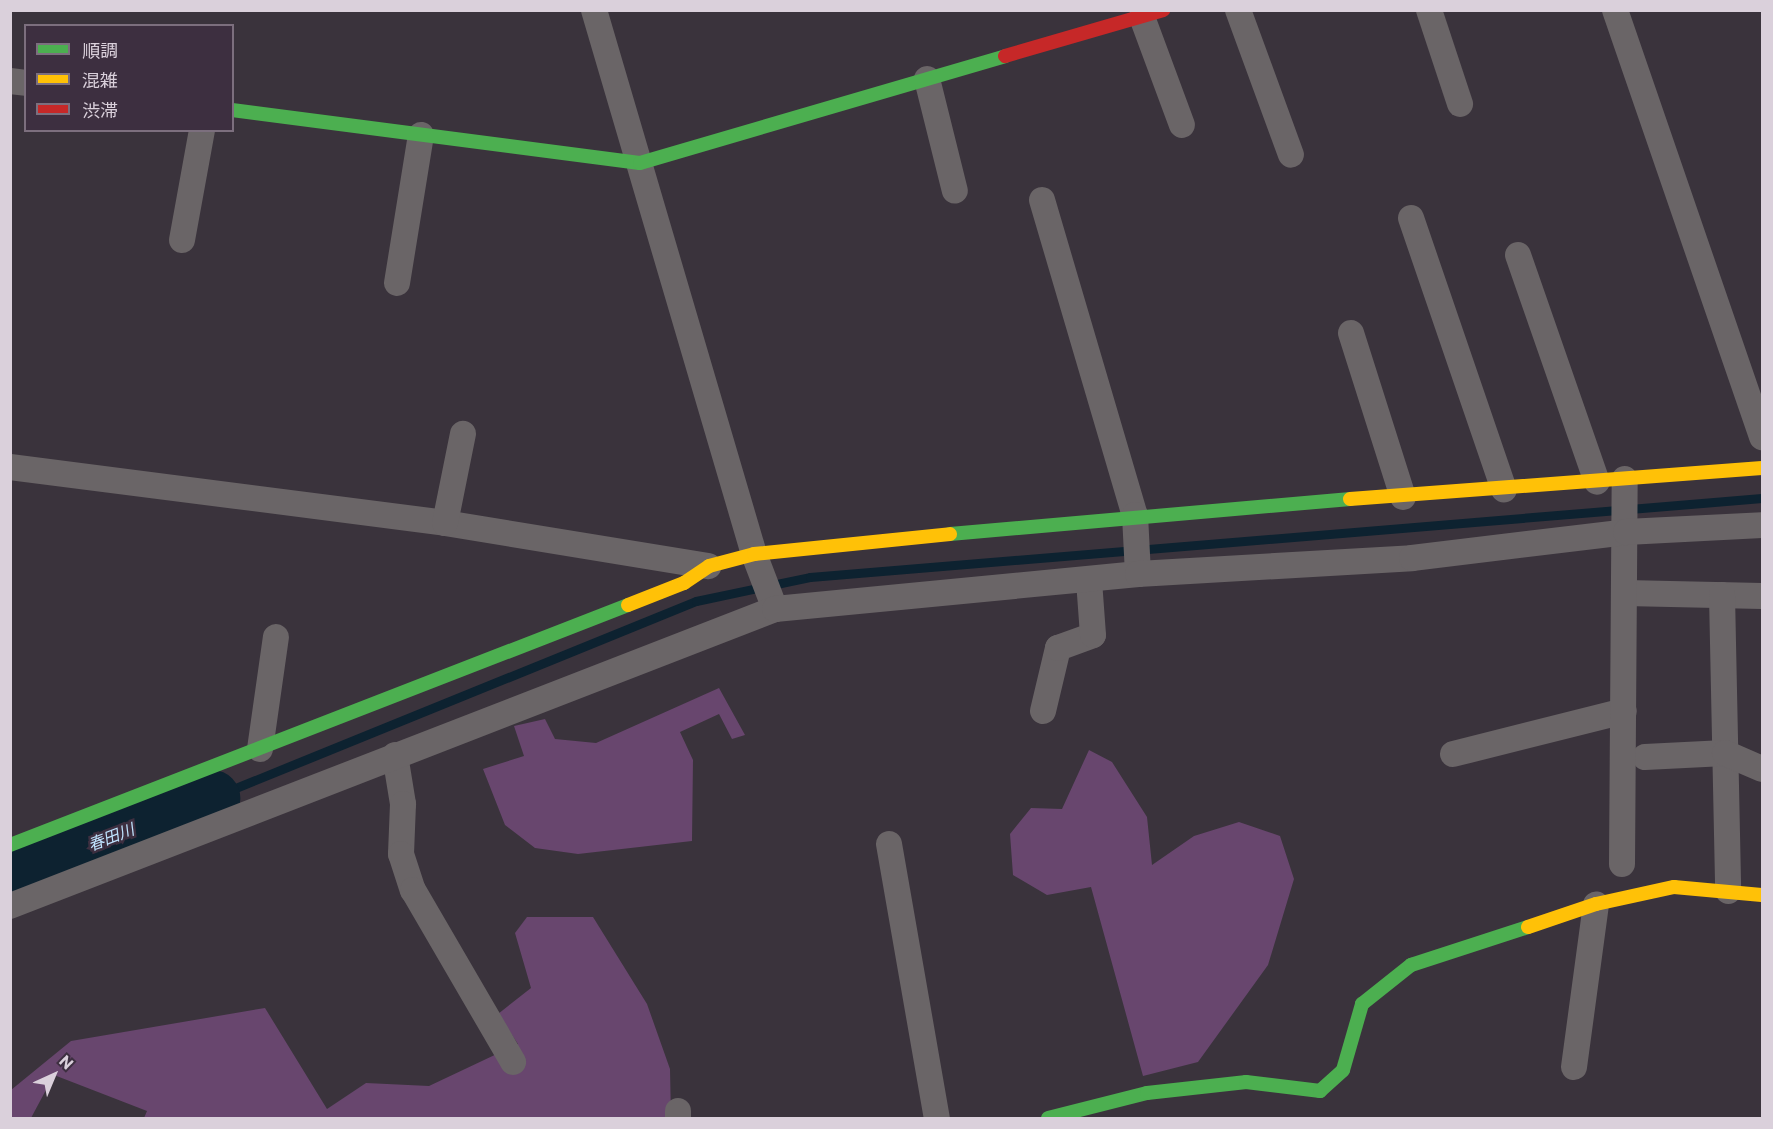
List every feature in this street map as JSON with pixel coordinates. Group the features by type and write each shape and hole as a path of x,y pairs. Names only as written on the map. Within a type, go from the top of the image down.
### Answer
{"street":[{"path":"594,10 755,558 775,609"},
{"path":"1238,10 1291,155"},
{"path":"1429,10 1460,105"},
{"path":"1615,10 1762,437"},
{"path":"234,110 640,163 1152,14 1182,125"},
{"path":"927,80 955,191"},
{"path":"182,240 202,132"},
{"path":"397,283 421,135"},
{"path":"1042,200 1135,515 1138,574"},
{"path":"1411,218 1504,489"},
{"path":"1518,255 1597,482"},
{"path":"1351,333 1402,497"},
{"path":"445,523 463,434"},
{"path":"10,467 445,523 710,566 755,558 1135,515 1402,497 1762,468"},
{"path":"1622,864 1625,479"},
{"path":"10,906 775,609 1089,581 1138,574 1412,558 1626,532 1762,525"},
{"path":"10,845 684,584 710,566"},
{"path":"1043,711 1058,648 1093,635 1089,581"},
{"path":"1625,593 1762,596"},
{"path":"1722,595 1728,891"},
{"path":"260,749 276,637"},
{"path":"1453,754 1624,711"},
{"path":"1646,757 1725,753 1762,769"},
{"path":"395,755 403,804 401,854 413,890 513,1062"},
{"path":"889,844 937,1119"},
{"path":"1048,1119 1147,1093 1246,1082 1320,1091 1343,1070 1362,1005 1411,965 1596,904 1674,887 1762,895"},
{"path":"1574,1067 1596,904"}],"shaded area":[{"path":"719,688 745,735 732,739 719,714 680,732 693,760 692,841 578,854 535,848 505,825 483,769 524,756 514,726 545,719 555,739 596,743"},
{"path":"1089,750 1112,762 1147,817 1152,865 1194,836 1239,822 1280,836 1294,879 1268,965 1198,1062 1143,1076 1091,887 1047,895 1013,875 1010,834 1031,808 1062,809"},
{"path":"527,917 593,917 647,1004 670,1069 671,1118 144,1118 147,1111 54,1075 31,1118 11,1118 11,1090 71,1041 265,1008 327,1109 366,1083 429,1086 518,1044 498,1014 531,988 515,933"}],"waterway":[{"path":"211,798 696,601 810,577 1762,498"},
{"name":"春田川","path":"10,876 211,798"}],"traffic: fast":[{"path":"234,110 640,163 1005,56"},
{"path":"950,534 1350,499"},
{"path":"10,845 628,605"},
{"path":"1048,1118 1147,1093 1246,1082 1320,1091 1343,1070 1362,1004 1411,965 1528,927"}],"traffic: slow":[{"path":"1350,499 1762,468"},
{"path":"628,605 684,583 709,566 754,554 950,534"},
{"path":"1528,927 1596,904 1674,887 1762,895"}],"traffic: jam":[{"path":"1005,56 1163,10"}]}
